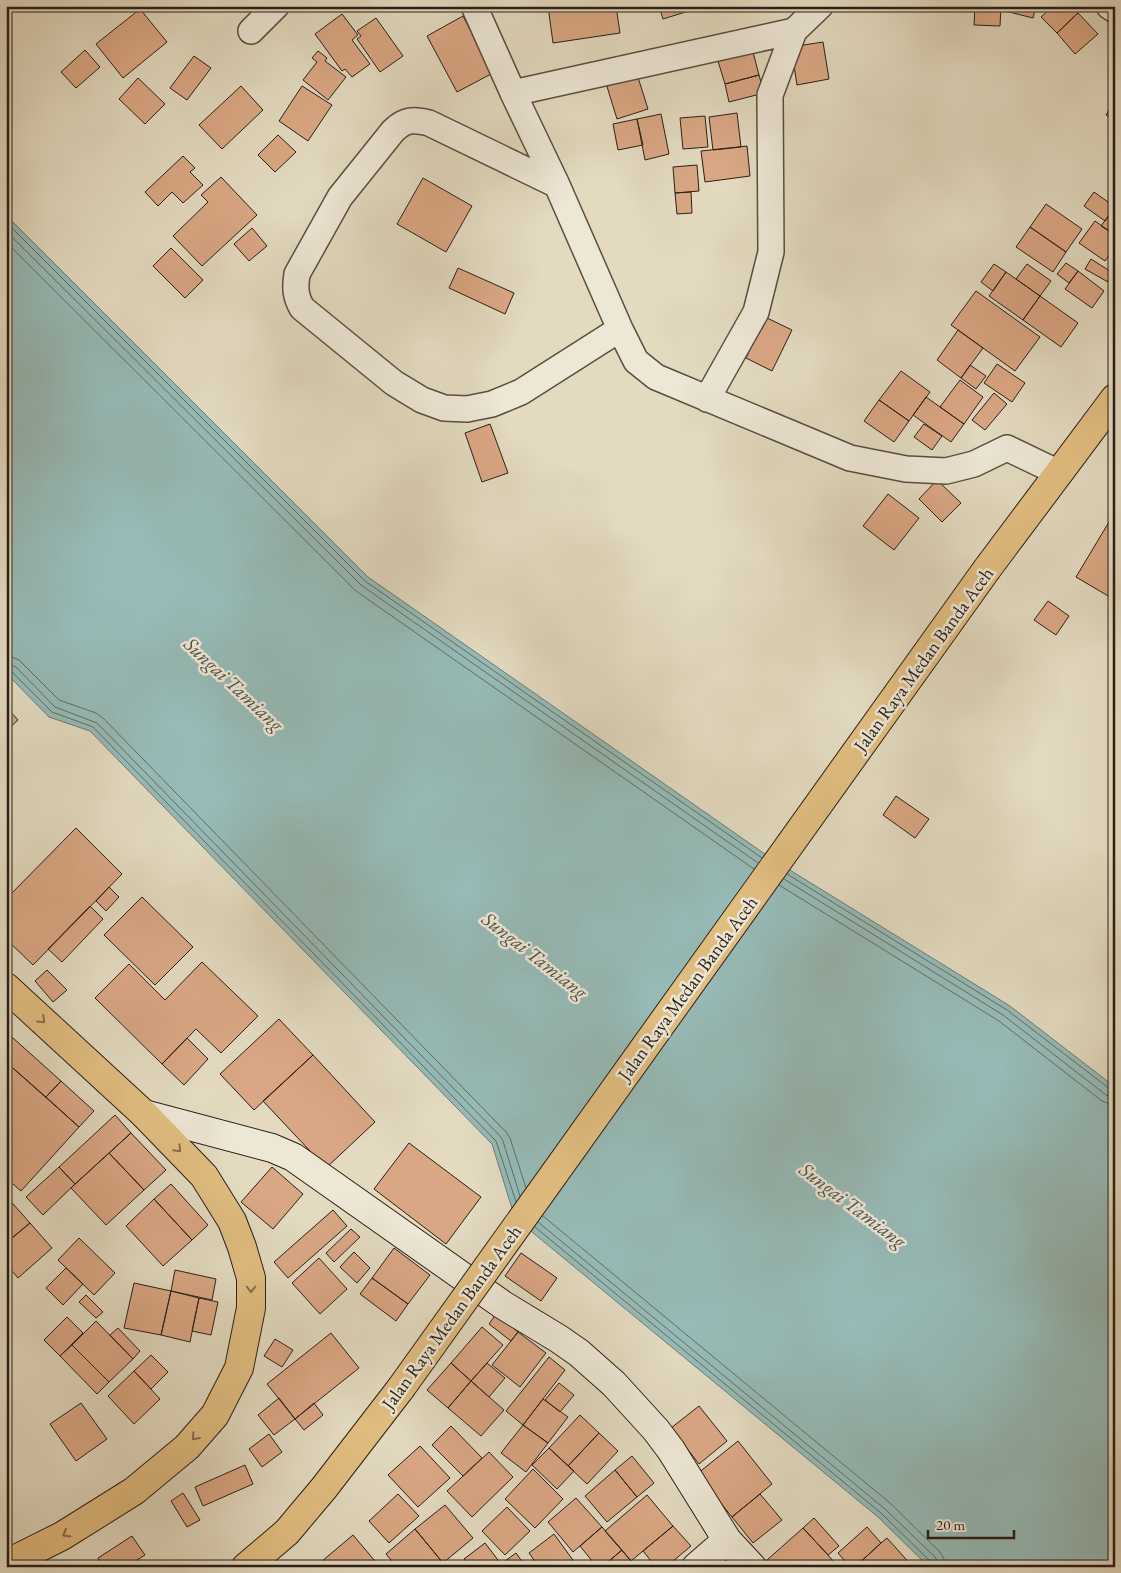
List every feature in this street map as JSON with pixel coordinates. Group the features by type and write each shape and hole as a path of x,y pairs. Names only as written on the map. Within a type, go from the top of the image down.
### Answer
{"highway":[{"name":"Jalan Raya Medan Banda Aceh","path":"246,1567 287,1532 324,1488 401,1388 987,568 1115,398"},
{"path":"6,987 144,1114 204,1176 232,1221 251,1278 251,1308 239,1368 215,1415 187,1447 134,1491 62,1536 6,1564"}],"street":[{"path":"251,31 276,6"},
{"path":"474,6 557,185 620,329 636,361 656,377 850,458 906,469 946,472 974,464 1007,448 1059,473"},
{"path":"707,399 756,312 771,252 770,95 794,31 820,6"},
{"path":"1109,6 1115,10"},
{"path":"513,93 794,31"},
{"path":"557,185 429,123 418,120 400,124 340,197 297,274 295,285 297,300 302,308 394,383 422,400 444,408 467,409 492,404 521,392 620,329"},
{"path":"144,1114 272,1148 293,1157 503,1305 559,1339 614,1384 656,1430 671,1450 727,1540 752,1567"},
{"path":"696,1567 727,1540"}],"water":[{"name":"Sungai Tamiang","path":"6,215 368,577 772,859 1010,1006 1115,1087 1115,1567 929,1567 878,1517 515,1218 492,1144 90,731 49,717 6,673"}],"building":[{"path":"548,6 616,6 620,33 553,43"},
{"path":"659,6 691,6 692,10 663,19"},
{"path":"867,6 886,6 868,11"},
{"path":"923,6 946,6 925,12"},
{"path":"975,6 1001,6 1000,26 974,25"},
{"path":"1006,6 1036,6 1033,18 1005,11"},
{"path":"1053,6 1072,6 1078,13 1057,33 1041,17"},
{"path":"140,9 167,42 123,78 96,44"},
{"path":"1078,13 1098,34 1075,54 1057,33"},
{"path":"342,14 358,35 352,40 370,64 352,77 345,69 342,71 315,34"},
{"path":"463,16 493,73 457,92 427,36"},
{"path":"376,18 403,56 380,72 357,39 361,36 357,31"},
{"path":"823,42 829,79 797,85 791,47"},
{"path":"85,50 100,67 76,88 61,72"},
{"path":"318,51 327,58 325,61 346,77 328,100 303,80 317,62 312,58"},
{"path":"753,52 759,75 725,84 718,61"},
{"path":"1115,53 1115,65 1110,62"},
{"path":"194,56 211,68 187,100 170,88"},
{"path":"636,71 648,109 617,119 605,80"},
{"path":"759,75 764,93 729,102 725,84"},
{"path":"138,78 165,104 145,124 119,99"},
{"path":"241,86 263,110 222,149 199,125"},
{"path":"302,86 332,105 308,141 279,121"},
{"path":"1115,100 1115,120 1106,115"},
{"path":"737,113 741,147 713,150 709,117"},
{"path":"661,114 669,154 645,160 637,119"},
{"path":"705,116 708,147 683,149 680,118"},
{"path":"637,119 643,145 618,150 613,124"},
{"path":"278,135 296,152 275,172 258,155"},
{"path":"747,146 750,176 705,182 701,151"},
{"path":"183,156 195,168 190,172 203,185 183,203 172,192 158,206 145,192"},
{"path":"697,165 699,191 675,193 673,167"},
{"path":"221,177 257,215 202,266 173,236 208,202 201,195"},
{"path":"423,178 472,206 446,252 397,224"},
{"path":"691,192 692,213 677,214 675,193"},
{"path":"1094,192 1115,207 1105,221 1084,206"},
{"path":"1046,204 1082,229 1066,252 1030,227"},
{"path":"1115,207 1115,235 1101,226"},
{"path":"1095,221 1115,235 1115,247 1105,261 1079,243"},
{"path":"1030,227 1066,252 1053,272 1016,247"},
{"path":"252,228 267,246 249,261 234,244"},
{"path":"171,248 203,280 185,298 153,266"},
{"path":"1091,259 1113,273 1108,282 1085,269"},
{"path":"1066,263 1078,271 1069,283 1057,274"},
{"path":"994,264 1006,272 993,291 981,282"},
{"path":"1027,264 1051,281 1040,296 1016,279"},
{"path":"458,268 514,293 505,314 449,288"},
{"path":"1078,271 1104,291 1092,308 1065,289"},
{"path":"1006,272 1040,296 1023,320 989,296"},
{"path":"976,291 1040,337 1015,371 951,325"},
{"path":"1040,296 1078,323 1061,347 1023,320"},
{"path":"765,317 792,330 772,371 746,358"},
{"path":"958,330 983,348 961,378 937,360"},
{"path":"997,364 1025,383 1012,402 984,383"},
{"path":"970,365 986,376 976,389 961,378"},
{"path":"901,371 930,392 909,421 879,400"},
{"path":"960,380 983,397 964,424 940,407"},
{"path":"994,393 1007,404 985,430 972,420"},
{"path":"926,397 964,424 951,442 913,415"},
{"path":"879,400 909,421 894,442 864,421"},
{"path":"490,424 508,473 482,482 465,433"},
{"path":"924,424 942,436 932,450 914,437"},
{"path":"937,480 961,503 942,522 919,499"},
{"path":"888,494 919,518 894,550 863,526"},
{"path":"1115,512 1115,600 1076,577"},
{"path":"1048,601 1069,616 1056,635 1034,620"},
{"path":"6,707 18,720 6,731"},
{"path":"896,796 929,819 915,838 883,815"},
{"path":"76,828 122,874 33,965 6,939 6,899"},
{"path":"109,887 119,897 106,911 96,901"},
{"path":"142,897 193,947 155,985 104,935"},
{"path":"90,906 103,919 62,962 48,949"},
{"path":"202,962 258,1016 221,1053 196,1029 162,1064 95,998 129,964 165,1000"},
{"path":"47,970 67,990 53,1002 35,981"},
{"path":"279,1019 313,1055 254,1110 220,1074"},
{"path":"6,1032 13,1038 6,1046"},
{"path":"13,1038 61,1081 46,1097 6,1062 6,1046"},
{"path":"187,1038 208,1059 184,1085 162,1064"},
{"path":"313,1055 375,1122 326,1168 263,1101"},
{"path":"6,1062 79,1127 21,1191 6,1178"},
{"path":"61,1081 94,1111 79,1127 46,1097"},
{"path":"115,1115 131,1133 75,1184 59,1167"},
{"path":"131,1133 166,1170 144,1190 109,1153"},
{"path":"409,1143 481,1197 446,1244 374,1189"},
{"path":"109,1153 144,1190 106,1225 71,1188"},
{"path":"59,1167 75,1184 43,1215 26,1197"},
{"path":"272,1167 303,1194 273,1229 241,1202"},
{"path":"171,1184 208,1225 192,1240 154,1199"},
{"path":"6,1196 30,1223 6,1243"},
{"path":"154,1199 192,1240 163,1266 126,1226"},
{"path":"333,1210 347,1226 288,1278 274,1262"},
{"path":"30,1223 52,1248 18,1278 6,1264 6,1243"},
{"path":"351,1229 360,1237 334,1262 326,1253"},
{"path":"79,1238 115,1273 94,1295 58,1260"},
{"path":"394,1248 430,1275 408,1304 372,1278"},
{"path":"354,1252 370,1268 357,1283 340,1267"},
{"path":"521,1253 557,1278 541,1301 505,1276"},
{"path":"319,1258 347,1289 320,1314 292,1283"},
{"path":"66,1268 83,1284 63,1305 46,1288"},
{"path":"175,1270 216,1279 212,1300 171,1291"},
{"path":"372,1278 408,1304 396,1321 360,1294"},
{"path":"134,1283 171,1291 161,1335 124,1328"},
{"path":"171,1291 199,1298 190,1342 161,1335"},
{"path":"86,1295 103,1312 96,1318 79,1302"},
{"path":"199,1298 218,1302 211,1335 192,1331"},
{"path":"496,1314 518,1332 511,1341 489,1324"},
{"path":"67,1317 83,1333 60,1356 44,1340"},
{"path":"96,1321 133,1359 109,1382 72,1345"},
{"path":"482,1327 503,1345 471,1381 451,1363"},
{"path":"118,1328 140,1351 133,1359 110,1335"},
{"path":"518,1332 546,1353 520,1387 492,1365"},
{"path":"331,1333 359,1368 295,1419 267,1384"},
{"path":"275,1339 293,1350 282,1367 264,1356"},
{"path":"72,1345 109,1382 97,1394 60,1356"},
{"path":"151,1355 168,1372 151,1389 134,1371"},
{"path":"549,1357 565,1370 523,1425 506,1411"},
{"path":"451,1363 471,1381 448,1408 427,1390"},
{"path":"487,1363 505,1378 489,1397 471,1381"},
{"path":"134,1371 160,1399 134,1424 108,1396"},
{"path":"471,1381 504,1410 481,1436 448,1408"},
{"path":"559,1383 574,1395 560,1412 545,1400"},
{"path":"279,1398 295,1419 274,1435 258,1415"},
{"path":"543,1399 568,1417 548,1443 523,1425"},
{"path":"81,1403 107,1439 76,1461 50,1424"},
{"path":"314,1403 323,1415 304,1430 295,1419"},
{"path":"699,1406 727,1441 699,1464 671,1428"},
{"path":"580,1415 599,1433 568,1466 549,1448"},
{"path":"523,1425 548,1443 526,1472 501,1453"},
{"path":"451,1426 482,1458 463,1476 432,1445"},
{"path":"599,1433 618,1451 587,1484 568,1466"},
{"path":"269,1434 282,1452 262,1467 249,1449"},
{"path":"738,1441 772,1484 732,1517 697,1474"},
{"path":"420,1446 450,1478 418,1507 388,1475"},
{"path":"549,1448 574,1471 557,1489 532,1465"},
{"path":"489,1452 513,1477 472,1517 447,1491"},
{"path":"632,1456 654,1483 637,1497 615,1470"},
{"path":"245,1465 253,1484 203,1506 195,1487"},
{"path":"533,1469 563,1499 535,1528 505,1499"},
{"path":"615,1470 637,1497 607,1522 585,1496"},
{"path":"183,1493 200,1520 187,1527 171,1501"},
{"path":"398,1494 419,1516 389,1543 369,1521"},
{"path":"760,1494 782,1520 753,1543 732,1517"},
{"path":"647,1495 673,1526 631,1561 605,1531"},
{"path":"576,1498 602,1527 573,1552 548,1522"},
{"path":"445,1505 473,1538 443,1563 415,1529"},
{"path":"507,1507 530,1531 505,1555 482,1531"},
{"path":"814,1518 839,1546 828,1555 803,1528"},
{"path":"673,1526 691,1546 666,1567 656,1567 643,1551"},
{"path":"602,1527 622,1550 602,1567 597,1567 580,1546"},
{"path":"867,1527 881,1543 855,1567 850,1567 838,1553"},
{"path":"803,1528 838,1567 773,1567 767,1560"},
{"path":"415,1529 443,1563 439,1567 397,1567 386,1554"},
{"path":"554,1534 578,1567 539,1567 529,1553"},
{"path":"353,1535 380,1567 315,1567"},
{"path":"132,1536 145,1555 126,1567 104,1567 98,1558"},
{"path":"887,1538 913,1567 855,1567 881,1543"},
{"path":"485,1543 501,1564 498,1567 470,1567 464,1559"},
{"path":"622,1550 636,1567 602,1567"},
{"path":"516,1553 526,1567 498,1567 501,1564"}]}
